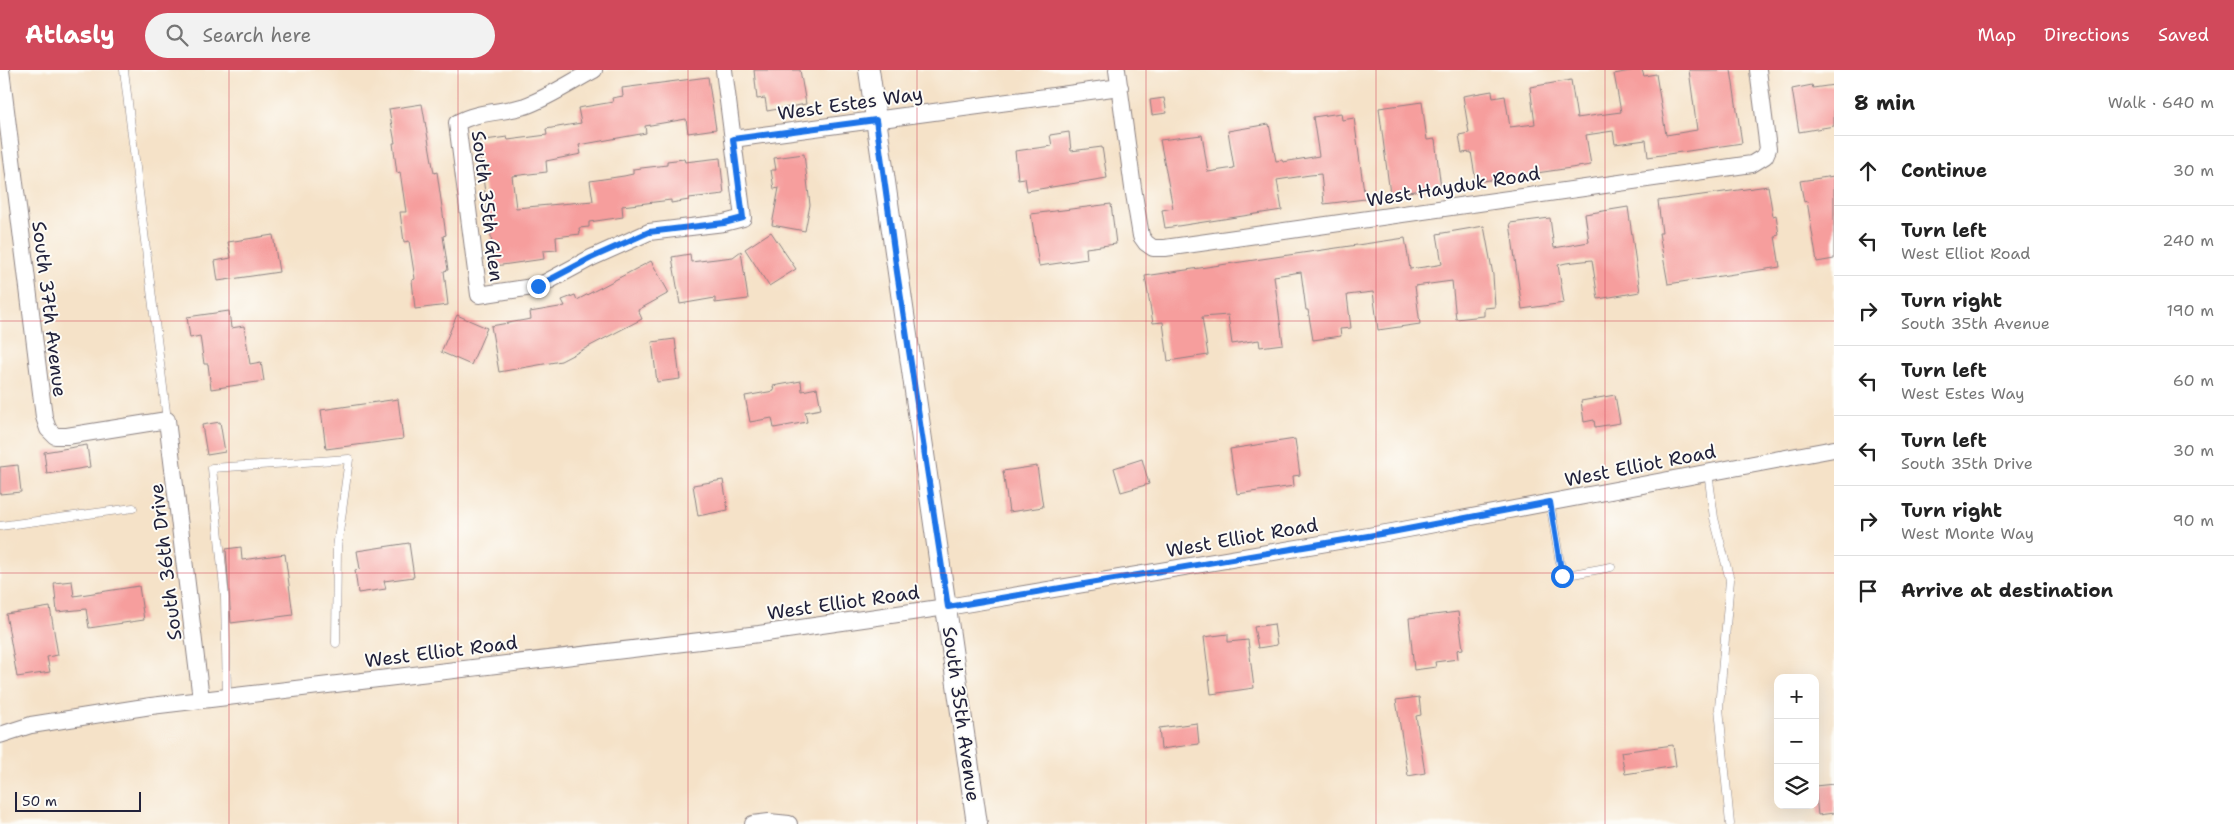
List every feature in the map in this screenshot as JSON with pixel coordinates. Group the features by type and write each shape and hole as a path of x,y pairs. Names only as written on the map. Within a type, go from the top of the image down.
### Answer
{"street":[{"name":"South 37th Avenue","path":"1,70 44,417 48,429 56,436 67,436 168,420"},
{"name":"South 35th Glen","path":"594,70 526,105 492,113 468,116 457,123 479,295 538,286 591,258 649,232 724,223 743,218 733,139"},
{"path":"724,70 733,139"},
{"name":"South 35th Avenue","path":"869,70 897,272 948,607 977,824"},
{"path":"1117,70 1120,87"},
{"name":"West Hayduk Road","path":"1120,87 1141,236 1146,243 1154,248 1165,248 1752,164 1765,156 1768,143 1758,70"},
{"name":"West Estes Way","path":"733,139 1120,87"},
{"name":"South 36th Drive","path":"168,420 202,699"},
{"name":"West Elliot Road","path":"0,735 31,725 202,699 759,634 948,607 1382,534 1834,449"},
{"path":"753,824 769,822 789,824"}],"lane":[{"path":"124,70 168,420"},
{"path":"227,696 225,598 212,468 349,459 337,548 336,643"},
{"path":"1708,472 1714,518 1730,580 1719,708 1730,824"},
{"path":"1550,502 1562,576 1611,568"},
{"path":"0,526 133,508"}],"building":[{"path":"754,70 800,70 806,104 767,111 765,98 757,99"},
{"path":"1642,70 1644,76 1656,74 1666,135 1697,130 1689,70 1731,70 1742,143 1648,157 1646,140 1615,144 1613,131 1586,135 1591,165 1476,182 1471,152 1462,153 1459,135 1469,133 1463,96 1492,91 1493,98 1505,96 1510,127 1535,124 1530,87 1571,80 1577,118 1621,112 1614,74"},
{"path":"708,77 716,129 688,133 686,119 645,126 646,133 579,145 581,154 546,161 547,172 512,176 516,208 593,201 590,181 633,174 633,169 667,165 667,161 684,159 685,162 720,158 724,194 689,198 689,200 671,203 671,200 622,206 623,217 589,222 589,227 579,228 580,234 556,237 557,250 543,251 544,259 495,266 478,141 507,137 508,140 547,135 546,129 581,123 578,108 613,102 612,98 623,96 622,88"},
{"path":"1812,85 1813,88 1834,85 1834,126 1799,132 1792,89"},
{"path":"1164,98 1167,113 1152,115 1150,100"},
{"path":"1422,102 1427,140 1435,139 1441,188 1390,194 1379,108"},
{"path":"422,104 434,173 437,172 446,235 443,236 448,270 444,271 448,305 415,309 412,280 415,279 409,241 404,242 400,212 406,212 400,172 397,173 393,143 395,143 389,109"},
{"path":"1341,113 1342,120 1354,118 1365,199 1324,204 1321,174 1310,175 1277,180 1282,210 1165,228 1162,210 1173,208 1160,140 1202,135 1208,172 1234,168 1228,131 1269,124 1276,161 1282,160 1283,162 1319,156 1313,117"},
{"path":"1069,132 1071,151 1102,147 1107,178 1027,191 1025,178 1018,179 1015,151 1052,146 1050,135"},
{"path":"804,154 810,205 805,231 772,225 779,188 774,189 771,170 776,170 774,158"},
{"path":"1834,176 1834,259 1817,262 1807,201 1804,202 1800,181"},
{"path":"1768,186 1773,216 1776,215 1779,235 1775,236 1780,267 1668,284 1659,233 1662,233 1658,201"},
{"path":"1111,204 1116,244 1086,248 1087,259 1039,266 1031,214"},
{"path":"1628,207 1640,292 1598,299 1592,260 1566,263 1558,265 1564,303 1522,309 1510,223 1550,218 1554,248 1589,242 1585,214"},
{"path":"1484,226 1493,275 1495,307 1484,308 1484,316 1456,319 1452,281 1415,286 1420,324 1378,330 1373,292 1347,295 1351,328 1340,329 1341,336 1313,340 1308,310 1306,310 1301,272 1274,276 1283,344 1260,347 1259,340 1232,344 1228,315 1202,317 1208,355 1168,361 1163,322 1153,323 1145,276 1405,238 1410,269 1438,265 1442,264 1437,234"},
{"path":"771,232 796,269 769,286 745,249"},
{"path":"273,235 279,272 218,281 215,261 231,258 228,242"},
{"path":"741,251 748,299 715,303 715,298 680,304 672,257 690,254 691,262 733,257"},
{"path":"651,261 669,293 638,310 642,319 561,361 499,372 491,326 531,319 530,312 565,306 562,300 575,295 577,300"},
{"path":"229,311 231,328 244,326 250,364 261,362 264,381 211,389 208,364 204,364 200,336 190,338 187,317"},
{"path":"457,315 487,328 471,365 441,352"},
{"path":"675,339 680,379 657,382 652,342"},
{"path":"801,381 802,391 817,388 821,409 805,412 807,422 774,428 772,418 750,422 745,396 774,391 773,386"},
{"path":"1615,395 1620,423 1595,427 1594,420 1584,422 1581,401"},
{"path":"398,399 403,439 326,449 321,410"},
{"path":"220,422 225,452 207,455 202,425"},
{"path":"1295,439 1300,475 1293,476 1294,486 1237,494 1230,449"},
{"path":"87,445 90,467 47,474 44,452"},
{"path":"1142,459 1149,484 1121,492 1114,468"},
{"path":"18,465 21,492 0,494 0,467"},
{"path":"1037,466 1043,507 1009,512 1003,471"},
{"path":"723,480 728,510 698,516 693,485"},
{"path":"409,543 414,577 384,581 386,589 358,593 355,570 360,569 357,551"},
{"path":"241,547 242,560 285,554 293,615 231,623 226,549"},
{"path":"72,581 74,596 139,586 144,620 89,628 86,609 57,612 54,583"},
{"path":"50,607 58,655 47,657 50,672 17,677 6,614"},
{"path":"1458,612 1463,649 1457,650 1458,659 1435,662 1436,667 1414,670 1409,618"},
{"path":"1274,624 1277,645 1258,648 1254,627"},
{"path":"1228,634 1228,642 1248,640 1254,688 1211,694 1204,637"},
{"path":"1419,697 1421,715 1416,716 1425,773 1408,776 1396,700"},
{"path":"1197,723 1199,744 1161,749 1159,728"},
{"path":"1673,745 1676,766 1625,774 1621,752"},
{"path":"1834,784 1834,813 1818,815 1819,786"}],"route":[{"path":"538,286 591,258 649,232 724,223 743,218 733,139 876,120 948,607 1392,532 1550,502 1562,576"}]}
